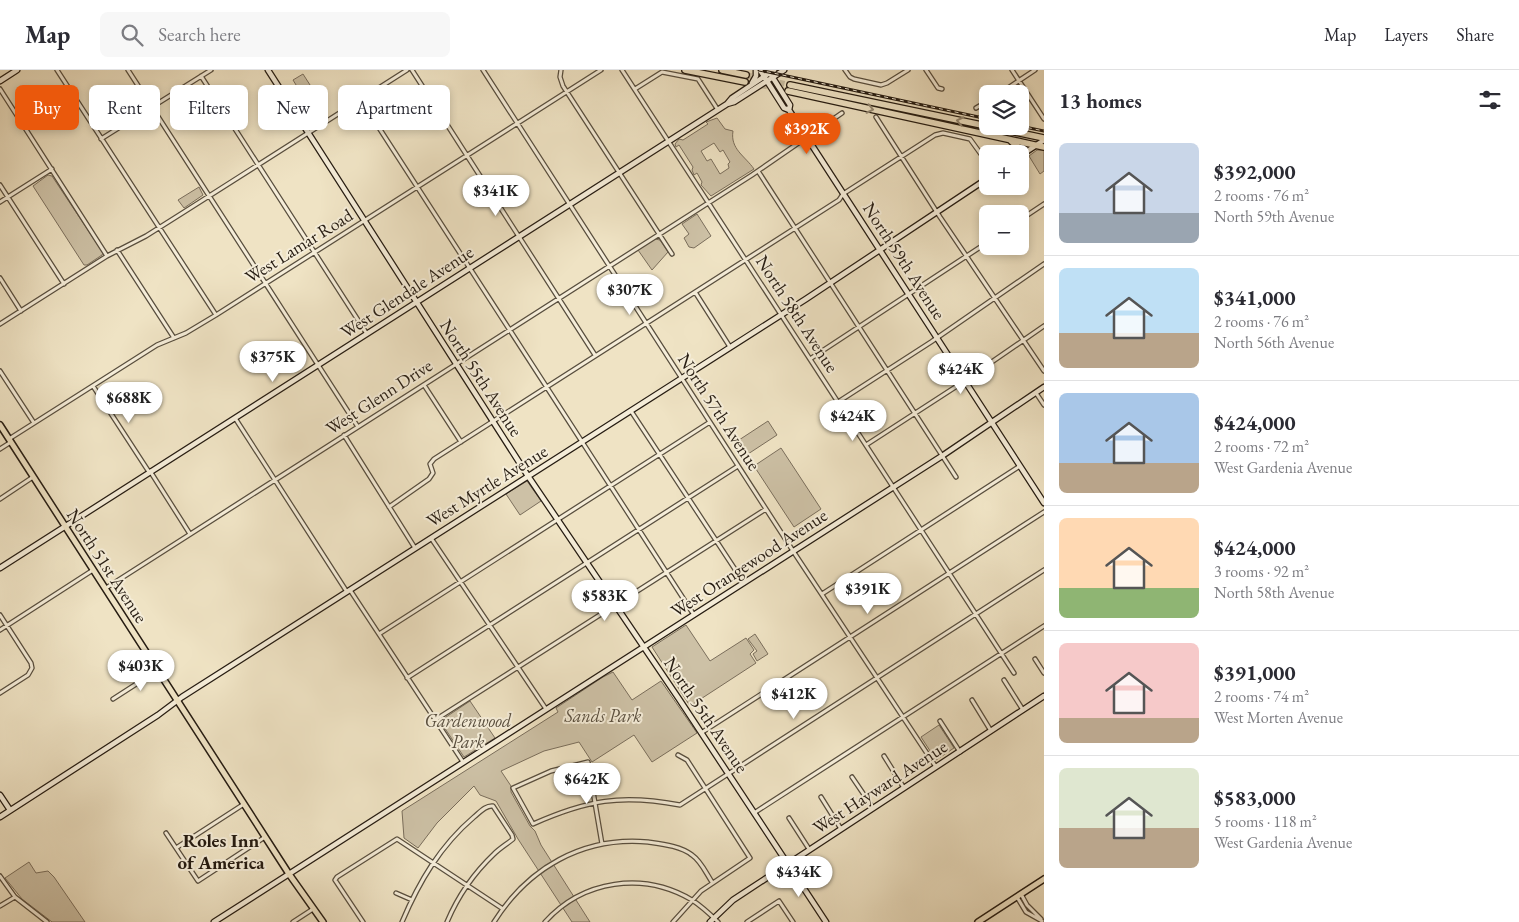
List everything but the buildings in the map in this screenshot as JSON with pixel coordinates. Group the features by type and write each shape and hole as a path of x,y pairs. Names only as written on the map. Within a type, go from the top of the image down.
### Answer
{"highway":[{"path":"685,70 747,81"},
{"path":"722,70 747,81"},
{"path":"1044,139 789,88 1044,147"},
{"path":"1011,140 1016,145"}],"main road":[{"name":"North 51st Avenue","path":"0,425 289,874 323,922"},
{"path":"978,922 1044,879"}],"street":[{"path":"0,81 17,70"},
{"path":"57,70 216,315"},
{"path":"128,70 138,85"},
{"path":"160,102 211,70"},
{"name":"North 55th Avenue","path":"268,70 528,476 729,774 826,922"},
{"path":"384,85 407,70"},
{"path":"412,70 595,355"},
{"name":"North 57th Avenue","path":"483,70 793,551 936,767"},
{"path":"561,70 561,81 567,92 672,254"},
{"name":"West Lamar Road","path":"0,450 34,424 157,345 216,315 266,284 600,70"},
{"name":"North 58th Avenue","path":"622,70 1014,673"},
{"path":"747,81 756,76 756,70"},
{"name":"North 59th Avenue","path":"760,70 784,108 789,110 881,250 1044,503"},
{"name":"West Glendale Avenue","path":"727,104 734,102 766,79 771,73 784,70"},
{"path":"845,70 854,79 884,84 908,70"},
{"path":"926,70 938,88 942,89"},
{"path":"1012,70 1044,119"},
{"path":"1013,85 1035,70"},
{"path":"635,88 662,72 698,79 718,110"},
{"name":"North 59th Avenue","path":"771,73 790,105 789,110"},
{"path":"202,76 367,334"},
{"name":"West Glendale Avenue","path":"0,568 718,110 727,104 747,81 766,79"},
{"path":"0,89 107,256"},
{"name":"West Glenn Drive","path":"106,588 559,299 842,113"},
{"path":"0,324 107,256 159,228 338,114"},
{"path":"876,117 966,256 1044,371"},
{"path":"160,119 358,427"},
{"path":"101,139 115,130"},
{"path":"381,130 581,443 694,615"},
{"path":"389,507 429,479 433,473 431,461 839,200 843,194 938,133 970,140 979,152"},
{"path":"1029,150 1044,139"},
{"path":"0,202 52,170"},
{"path":"758,170 956,477"},
{"name":"West Myrtle Avenue","path":"0,817 158,715 178,700 781,315 979,184"},
{"path":"0,185 64,284"},
{"path":"1029,214 1044,204"},
{"path":"810,359 910,295 979,248"},
{"path":"117,250 174,338"},
{"path":"838,402 1044,264"},
{"path":"0,278 21,311"},
{"path":"695,292 730,347"},
{"path":"866,445 1044,326"},
{"path":"0,370 34,424"},
{"path":"424,385 460,442"},
{"path":"93,386 190,534"},
{"name":"West Orangewood Avenue","path":"214,922 942,456 1044,387"},
{"path":"1036,393 1044,405"},
{"path":"632,411 744,583"},
{"path":"235,418 463,762"},
{"path":"379,634 710,422"},
{"path":"344,435 415,548"},
{"path":"407,678 738,466"},
{"path":"822,594 1020,466"},
{"path":"0,499 34,477"},
{"path":"435,720 766,509"},
{"path":"701,733 1044,512"},
{"path":"431,538 546,709"},
{"path":"0,630 93,570"},
{"path":"602,844 596,802 588,762 551,772 513,788 533,824 562,811 596,802 622,799 660,801 680,805 1044,570"},
{"path":"0,615 31,663 32,668 28,675 0,693"},
{"path":"754,813 1044,626"},
{"path":"1035,659 1044,673"},
{"path":"113,699 158,670"},
{"path":"1004,680 1023,710"},
{"name":"West Hayward Avenue","path":"712,920 733,900 1044,696"},
{"path":"972,700 991,731"},
{"path":"940,721 960,752"},
{"path":"673,922 692,900 712,882 750,858 687,760 678,755"},
{"path":"884,756 904,788"},
{"path":"852,777 873,808"},
{"path":"0,795 10,810"},
{"path":"821,798 841,829"},
{"path":"176,848 244,804"},
{"path":"402,922 432,862 458,831 479,812 491,805 513,838 488,860 467,886 447,922"},
{"path":"789,818 809,849"},
{"path":"166,833 198,881 266,837"},
{"path":"363,922 335,880 398,839 503,909"},
{"path":"494,922 511,897 553,862 569,854 602,844 636,841 682,849 699,861 712,882"},
{"path":"0,876 15,897 47,922"},
{"path":"546,922 556,911 587,892 616,884 641,882 670,889 692,900 712,920 718,922"},
{"path":"396,893 412,900"},
{"path":"1019,895 1026,912 1043,922"},
{"path":"0,906 15,897"},
{"path":"747,922 779,901 793,922"},
{"path":"293,922 314,908"}],"green space":[{"path":"303,74 310,85 296,85 293,80"},
{"path":"717,118 725,129 733,131 736,148 754,169 711,196 701,185 702,182 697,173 694,175 693,167 679,145 676,147 675,144 679,139 683,140 708,124 706,122","holes":["714,143 720,152 723,150 730,162 728,164 729,168 720,174 711,159 707,161 701,151"]},
{"path":"1037,150 1044,150 1044,171 1040,174 1029,156"},
{"path":"48,175 52,176 103,253 87,265 84,265 33,186"},
{"path":"199,187 203,195 184,208 178,200"},
{"path":"697,214 711,236 694,248 689,247 684,238 689,234 682,224"},
{"path":"655,239 660,240 668,252 652,270 638,250"},
{"path":"768,421 777,435 748,454 739,440"},
{"path":"781,448 821,509 794,527 754,466"},
{"path":"527,481 541,501 520,515 506,494"},
{"path":"686,625 710,661 746,638 754,650 750,654 756,663 690,706 652,647"},
{"path":"755,634 768,654 757,661 753,654 757,651 748,639"},
{"name":"Sands Park","path":"613,672 632,700 661,681 697,733 652,762 634,735 592,762 579,742 544,751 501,771 511,786 511,792 530,826 535,831 541,845 590,922 572,922 518,839 496,801 480,795 474,786 437,823 418,848 404,838 402,811 558,712 556,708"},
{"name":"Gardenwood Park","path":"470,701 495,738 464,757 440,721"},
{"path":"939,725 954,748 936,760 921,737"},
{"path":"29,862 36,873 48,871 54,877 85,922 52,922 22,899 5,878"}],"tunnel":[{"path":"746,75 790,85"},
{"path":"745,82 788,91"}],"railway":[{"path":"759,70 979,117"},
{"path":"1029,128 1044,131"}],"district":[{"name":"Roles Inn of America","path":"221,851"}]}
